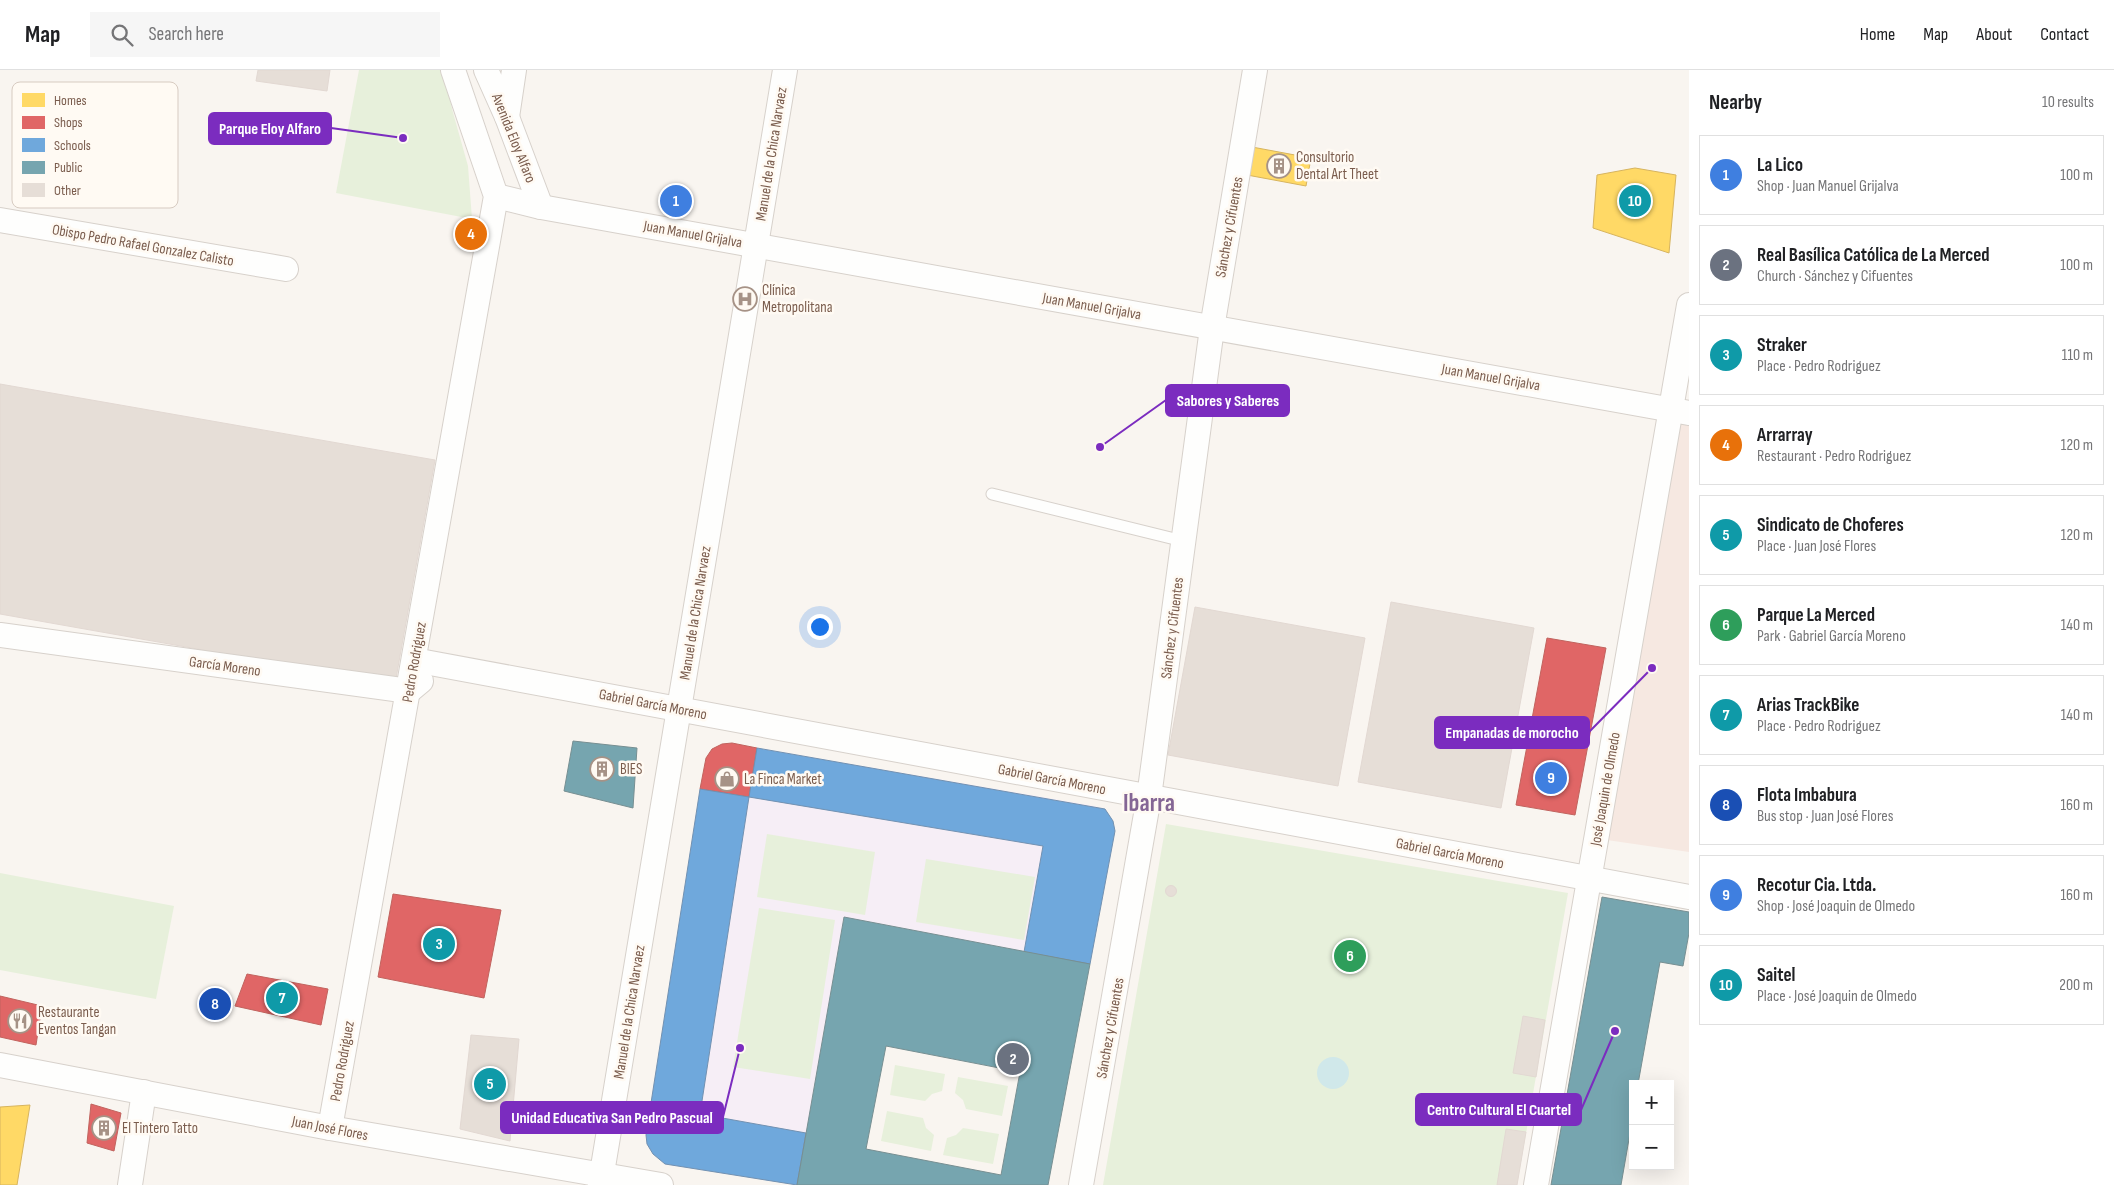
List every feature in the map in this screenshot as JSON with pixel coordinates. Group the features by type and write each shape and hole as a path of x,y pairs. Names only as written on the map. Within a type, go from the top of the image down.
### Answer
{"street":[{"path":"453,70 496,196"},
{"name":"Avenida Eloy Alfaro","path":"486,70 507,117 541,207"},
{"path":"507,117 514,70"},
{"name":"Manuel de la Chica Narvaez","path":"601,1180 785,70"},
{"name":"Sánchez y Cifuentes","path":"1081,1185 1150,797 1212,328 1256,70"},
{"name":"Juan Manuel Grijalva","path":"496,196 541,207 1680,411"},
{"name":"Pedro Rodriguez","path":"330,1128 496,196"},
{"name":"Obispo Pedro Rafael Gonzalez Calisto","path":"0,220 286,269"},
{"name":"José Joaquin de Olmedo","path":"1536,1185 1589,879 1680,411 1689,305"},
{"name":"García Moreno","path":"0,635 409,691"},
{"name":"Gabriel García Moreno","path":"414,660 1689,897"},
{"path":"409,691 440,664"},
{"name":"Juan José Flores","path":"0,1065 601,1180 661,1185"},
{"path":"130,1185 144,1092"}],"lane":[{"path":"992,494 1183,541"}],"shaded area":[{"path":"1679,423 1689,425 1689,852 1600,839"},
{"path":"757,748 1095,806 1105,809 1113,821 1115,831 1090,964 844,918 797,1185 665,1164 653,1154 647,1144 646,1135 700,789 749,797"}],"green space":[{"path":"359,70 445,70 452,109 468,166 472,219 336,193"},
{"path":"1166,824 1568,893 1517,1185 1103,1185"},
{"path":"767,834 875,852 865,915 757,897"},
{"path":"926,859 1035,877 1024,940 916,922"},
{"path":"0,873 174,906 156,999 0,970"},
{"path":"759,908 835,920 810,1079 733,1067"},
{"path":"895,1065 945,1074 942,1091 932,1094 925,1101 890,1095"},
{"path":"958,1077 1008,1086 1002,1116 966,1109 963,1100 955,1093"},
{"path":"887,1111 923,1118 926,1128 934,1135 931,1151 881,1141"},
{"path":"963,1128 999,1134 993,1164 943,1155 947,1138 956,1135"}],"water":[{"path":"1333,1057 1339,1058 1344,1062 1348,1067 1348,1079 1344,1084 1339,1088 1333,1089 1327,1088 1322,1084 1318,1079 1317,1073 1318,1067 1322,1062 1327,1058"}],"building: Homes":[{"name":"Consultorio Dental Art Theet","path":"1252,147 1311,158 1306,186 1247,175"},
{"path":"1635,168 1676,175 1669,253 1593,228 1597,175"},
{"path":"30,1105 17,1185 0,1185 0,1107"}],"building: Shops":[{"path":"1547,638 1606,648 1575,815 1516,805"},
{"name":"La Finca Market","path":"732,743 757,748 749,797 700,789 706,758 712,749 722,744"},
{"path":"393,894 501,910 484,998 378,977"},
{"path":"247,974 328,989 321,1025 235,1006"},
{"name":"Restaurante Eventos Tangan","path":"0,996 42,1006 36,1045 0,1037"},
{"name":"El Tintero Tatto","path":"91,1104 121,1113 114,1151 87,1143"}],"building: Schools":[{"path":"757,748 1105,809 1113,821 1115,831 1090,964 1024,952 1043,846 749,797"},
{"path":"700,789 749,797 700,1114 806,1133 797,1185 665,1164 653,1154 647,1144 646,1135"}],"building: Public":[{"name":"BIES","path":"573,741 637,748 633,808 564,791"},
{"path":"1602,897 1689,912 1689,933 1683,966 1660,962 1639,1080 1629,1080 1629,1139 1621,1185 1551,1185"},
{"path":"844,917 1090,964 1048,1185 797,1185","holes":["886,1046 1020,1072 1001,1175 866,1149"]}],"building: Other":[{"path":"258,70 330,70 327,91 256,81"},
{"path":"0,384 435,460 395,684 0,614"},
{"path":"1391,602 1534,628 1501,808 1358,782"},
{"path":"1195,607 1365,638 1338,786 1168,755"},
{"path":"1171,885 1177,891 1171,897 1165,891"},
{"path":"1523,1016 1545,1020 1536,1077 1513,1073"},
{"path":"471,1035 519,1039 510,1141 460,1129"},
{"path":"1506,1129 1526,1132 1517,1185 1497,1185"}],"place":[{"name":"Parque Eloy Alfaro","path":"403,138"},
{"name":"Consultorio Dental Art Theet","path":"1279,166"},
{"name":"La Lico","path":"676,201"},
{"name":"Saitel","path":"1635,201"},
{"name":"Arrarray","path":"471,234"},
{"name":"Clínica Metropolitana","path":"745,299"},
{"name":"Sabores y Saberes","path":"1100,447"},
{"name":"Empanadas de morocho","path":"1652,668"},
{"name":"BIES","path":"602,769"},
{"name":"Recotur Cia. Ltda.","path":"1551,778"},
{"name":"La Finca Market","path":"727,779"},
{"name":"Straker","path":"439,944"},
{"name":"Parque La Merced","path":"1350,956"},
{"name":"Arias TrackBike","path":"282,998"},
{"name":"Flota Imbabura","path":"215,1004"},
{"name":"Restaurante Eventos Tangan","path":"20,1021"},
{"name":"Centro Cultural El Cuartel","path":"1615,1031"},
{"name":"Unidad Educativa San Pedro Pascual","path":"740,1048"},
{"name":"Real Basílica Católica de La Merced","path":"1013,1059"},
{"name":"Sindicato de Choferes","path":"490,1084"},
{"name":"El Tintero Tatto","path":"104,1128"}],"district":[{"name":"Ibarra","path":"1149,802"}]}
